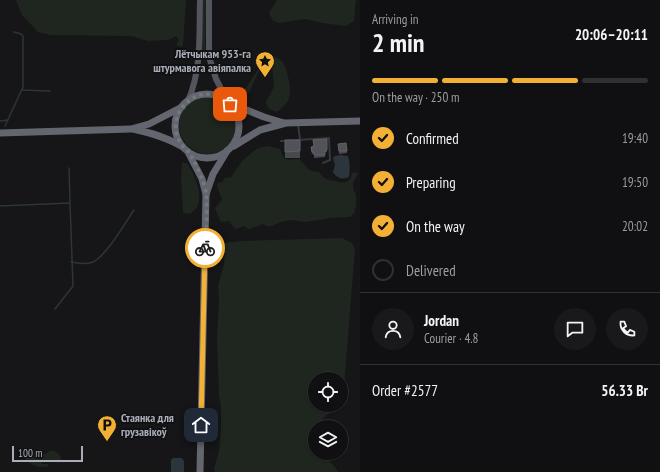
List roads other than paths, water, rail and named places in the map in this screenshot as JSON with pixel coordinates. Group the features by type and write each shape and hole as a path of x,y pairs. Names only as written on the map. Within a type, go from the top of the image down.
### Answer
{"highway":[{"path":"131,129 149,124 198,96 205,94 214,95 229,103 264,117 286,123"},
{"path":"206,194 213,174 238,136 239,125 237,115 229,103"},
{"path":"185,104 178,115 176,129 180,142 193,155 206,158 219,156 260,130 286,123 360,121"},
{"path":"0,133 131,129 167,138 186,149 202,179 206,194 200,472"}],"main road":[{"path":"185,104 194,84 198,63 200,0"},
{"path":"209,0 209,57 214,74 229,103"}],"lane":[{"path":"298,123 300,140"},
{"path":"281,140 329,138 330,160 323,163"}],"waterway":[{"path":"5,126 23,87 23,36 14,32"},
{"path":"22,90 50,91"},
{"path":"0,121 8,120"},
{"path":"69,168 70,203"},
{"path":"0,206 70,203 73,286 55,309"},
{"path":"71,262 82,264 93,262 98,259 104,253 134,210"}],"place":[{"name":"Лётчыкам 953-га штурмавога авіяпалка","path":"265,78"},
{"name":"Стаянка для грузавікоў","path":"107,442"}]}
